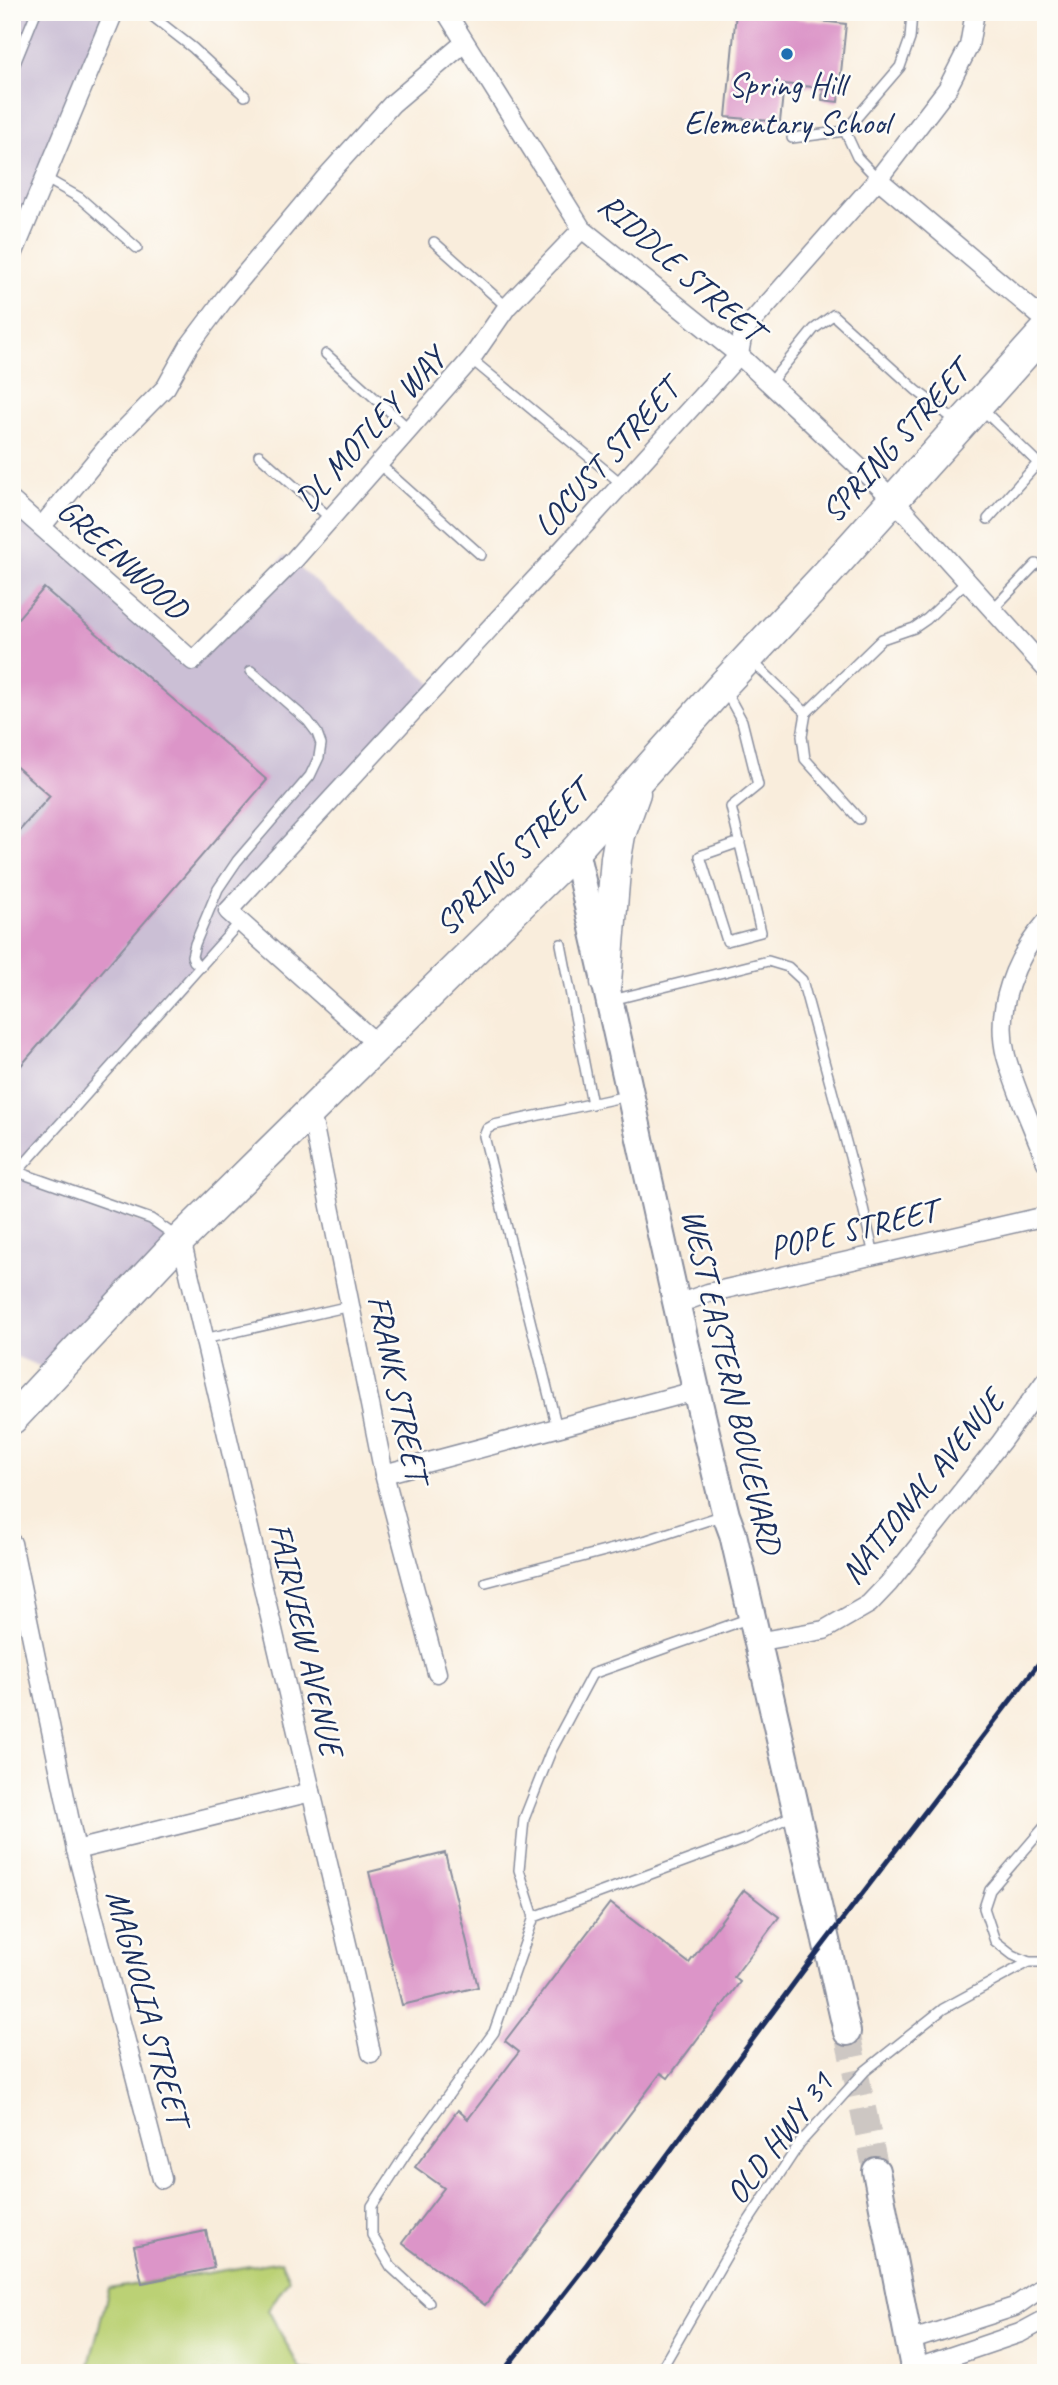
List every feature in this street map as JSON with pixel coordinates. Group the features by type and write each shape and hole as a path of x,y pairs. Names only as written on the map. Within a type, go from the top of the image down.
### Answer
{"main road":[{"name":"SPRING STREET","path":"12,1419 181,1240 575,851 1046,330"},
{"path":"608,991 616,858 623,826 639,780"},
{"name":"WEST EASTERN BOULEVARD","path":"575,851 631,1095 674,1301 726,1515 733,1534 847,2032"},
{"path":"876,2171 915,2371"}],"street":[{"path":"12,257 114,12"},
{"name":"RIDDLE STREET","path":"446,12 582,229 739,355 893,499 1046,669"},
{"name":"LOCUST STREET","path":"234,916 739,355 743,332 878,179 947,89 969,46 975,12"},
{"path":"42,527 107,447 166,387 189,346 225,298 326,177 392,104 464,43"},
{"path":"878,179 1046,321"},
{"name":"DL MOTLEY WAY","path":"193,661 294,560 471,359 507,307 582,229"},
{"name":"GREENWOOD","path":"14,506 42,527 193,661"},
{"path":"234,916 378,1045"},
{"path":"1046,922 1035,934 1010,980 1004,1023 1006,1054 1046,1161"},
{"name":"FRANK STREET","path":"311,1112 384,1474 437,1674"},
{"name":"POPE STREET","path":"674,1301 689,1300 708,1293 1046,1216"},
{"name":"FAIRVIEW AVENUE","path":"181,1240 371,2053"},
{"name":"NATIONAL AVENUE","path":"753,1630 824,1630 869,1604 906,1562 1001,1442 1046,1380"},
{"path":"384,1474 695,1391"},
{"name":"MAGNOLIA STREET","path":"12,1543 76,1850 162,2179"},
{"path":"76,1850 311,1792"},
{"path":"909,2341 1014,2307 1046,2285"},
{"path":"915,2371 1020,2333 1046,2319"}],"lane":[{"path":"12,71 36,12"},
{"path":"147,12 193,48 245,96"},
{"path":"792,138 845,131 900,67 910,39 912,12"},
{"path":"845,131 857,157 878,179"},
{"path":"45,178 80,198 137,248"},
{"path":"434,242 507,307"},
{"path":"770,383 814,329 833,315 916,390 969,415 1038,463"},
{"path":"326,354 408,428"},
{"path":"471,359 622,484"},
{"path":"988,519 1046,454"},
{"path":"259,455 330,518"},
{"path":"378,463 481,555"},
{"path":"993,610 1036,564"},
{"path":"859,819 805,758 802,736 806,713 882,639 914,628 968,580"},
{"path":"748,657 806,713"},
{"path":"201,967 192,956 218,889 237,861 310,776 319,757 321,744 308,721 251,671"},
{"path":"723,685 742,721 758,785 731,807 740,842 761,932 727,941 701,856 740,842"},
{"path":"181,1240 151,1219 15,1171 201,967 234,916"},
{"path":"561,944 592,1104"},
{"path":"608,991 768,961 788,967 802,980 874,1255"},
{"path":"557,1428 484,1136 487,1129 494,1125 631,1095"},
{"path":"204,1339 350,1306"},
{"path":"486,1582 635,1543 726,1515"},
{"path":"429,2302 391,2267 372,2235 372,2206 407,2152 494,2032 534,1917 519,1870 524,1819 551,1751 592,1674 753,1630"},
{"path":"534,1917 745,1839 796,1814"},
{"path":"1046,1825 990,1890 985,1908 995,1941 1013,1955 1029,1962 1046,1962"},
{"name":"OLD HWY 31","path":"659,2373 734,2243 800,2143 865,2071 943,2009 1029,1962"}],"shaded area":[{"path":"12,12 116,12 12,258"},
{"path":"12,503 194,661 285,555 436,687 228,911 241,921 19,1171 181,1239 56,1373 12,1355"}],"green space":[{"path":"281,2261 289,2279 268,2310 300,2369 320,2373 81,2373 89,2365 109,2289"}],"building":[{"name":"Spring Hill Elementary School","path":"736,12 758,12 846,24 838,102 822,100 823,88 784,84 780,122 726,117"},
{"path":"44,588 267,780 12,1076 12,839 50,796 12,763 12,625"},
{"path":"445,1853 478,1987 402,2005 369,1872"},
{"path":"744,1890 779,1917 734,1977 740,1982 668,2078 661,2073 485,2305 402,2243 444,2188 415,2167 458,2110 468,2119 519,2052 505,2041 610,1903 689,1963"},
{"path":"206,2231 214,2268 142,2283 134,2246"}],"tunnel":[{"path":"847,2032 876,2171"}],"railway":[{"path":"502,2373 587,2264 803,1971 1046,1654"}],"place":[{"name":"Spring Hill Elementary School","path":"787,54"}]}
